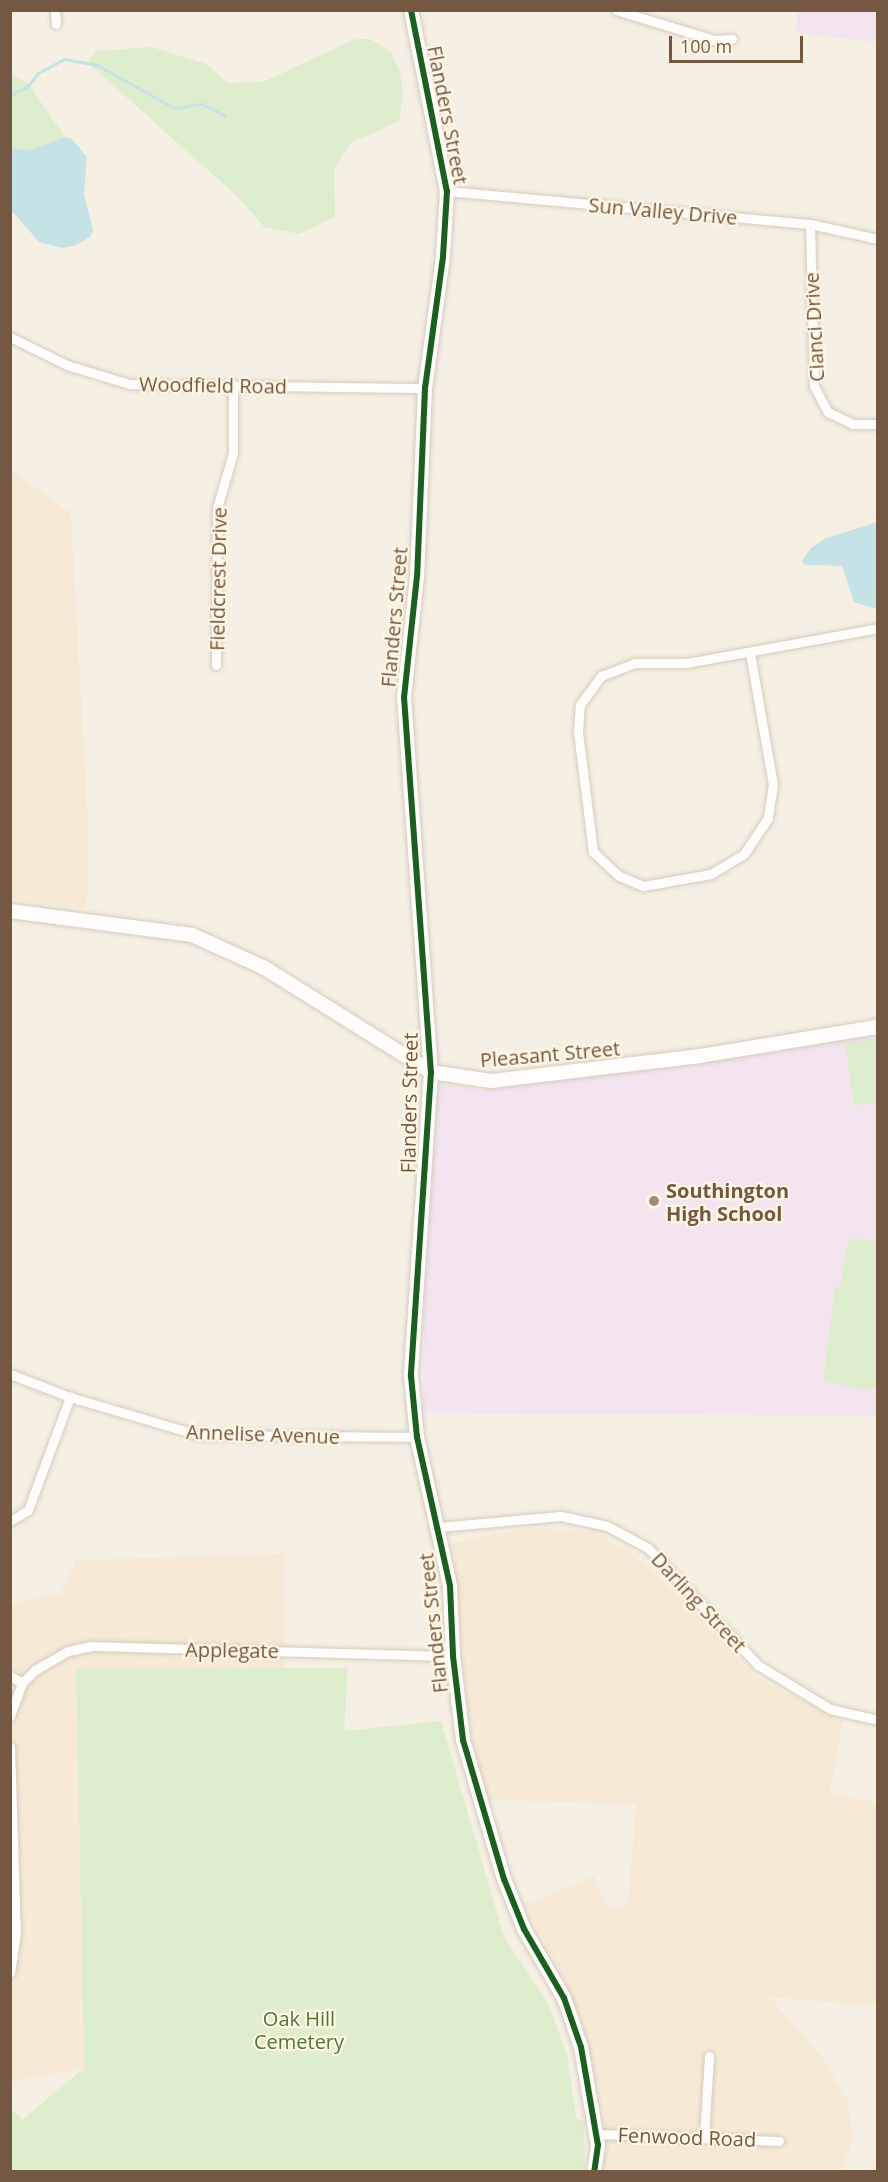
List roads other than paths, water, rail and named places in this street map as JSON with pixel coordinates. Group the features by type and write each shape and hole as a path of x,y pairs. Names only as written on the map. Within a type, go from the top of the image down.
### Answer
{"street":[{"path":"55,10 56,24"},
{"name":"Flanders Street","path":"411,10 447,191 443,257 425,388 417,576 404,697 431,1072 411,1376 417,1437 450,1586 453,1656 463,1740 504,1880 524,1929 564,1998 581,2047 598,2145 594,2172"},
{"path":"616,10 714,40 732,39"},
{"name":"Sun Valley Drive","path":"447,191 810,224 878,239"},
{"name":"Cianci Drive","path":"810,224 814,386 828,412 853,424 878,424"},
{"name":"Woodfield Road","path":"10,337 109,380 165,387 425,388"},
{"name":"Fieldcrest Drive","path":"216,665 217,508 233,453 234,386"},
{"path":"750,653 773,785 768,818 744,854 711,874 643,886 619,876 593,852 578,731 580,705 601,676 635,663 686,663 878,628"},
{"name":"Pleasant Street","path":"10,911 192,935 263,967 431,1072 491,1080 700,1056 878,1027"},
{"name":"Annelise Avenue","path":"10,1374 70,1397 198,1435 417,1437"},
{"path":"10,1521 28,1510 70,1397"},
{"name":"Darling Street","path":"438,1527 561,1516 608,1526 648,1548 758,1665 830,1709 878,1720"},
{"name":"Applegate","path":"10,1716 22,1683 48,1660 91,1646 453,1656"},
{"path":"10,1676 22,1683"},
{"path":"10,1747 16,1932 10,1973"},
{"path":"704,2138 709,2056"},
{"name":"Fenwood Road","path":"596,2134 779,2141"}],"water":[{"path":"65,137 72,139 87,157 84,194 93,230 90,237 76,245 62,248 39,242 11,210 10,148 31,150"},
{"path":"878,522 877,609 854,602 842,566 805,565 802,561 811,548 824,539"}],"waterway":[{"path":"10,95 27,87 38,73 64,59 97,65 174,108 202,104 224,115"}],"place":[{"name":"Southington High School","path":"654,1201"}],"park label":[{"name":"Oak Hill Cemetery","path":"299,2030"}]}
